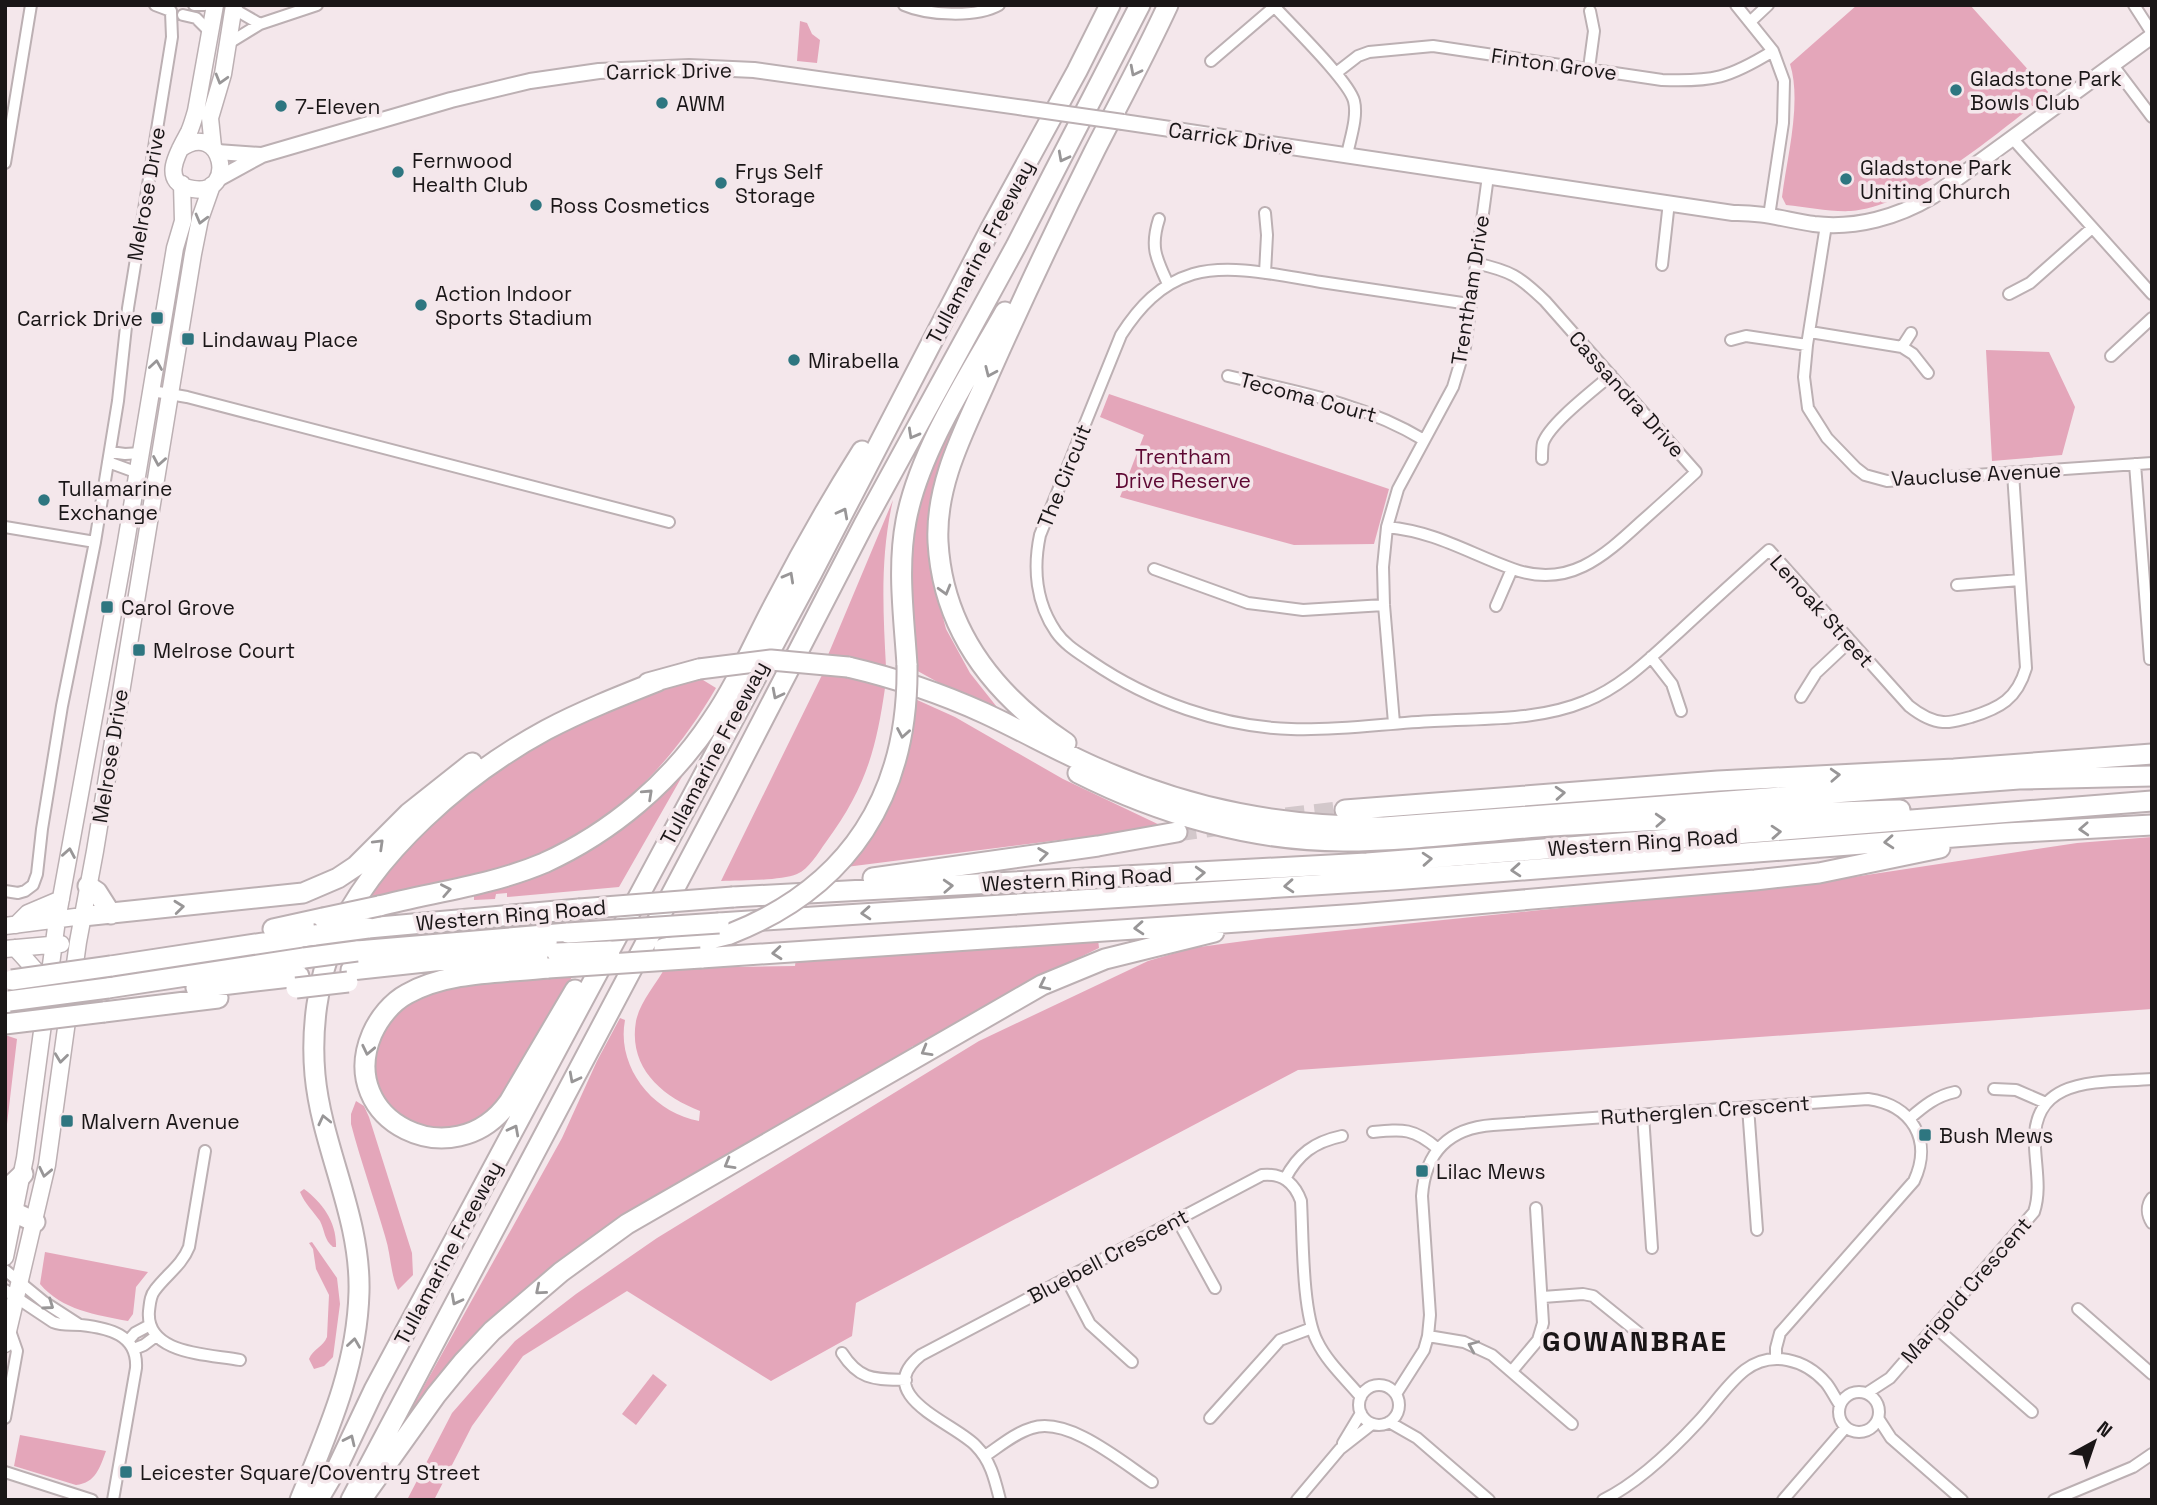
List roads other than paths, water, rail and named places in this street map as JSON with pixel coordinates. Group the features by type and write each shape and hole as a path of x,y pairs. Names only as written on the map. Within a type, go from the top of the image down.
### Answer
{"highway":[{"name":"Tullamarine Freeway","path":"318,1500 338,1466 374,1390 818,561 1110,5"},
{"name":"Tullamarine Freeway","path":"351,1500 725,793 864,524 1016,246 1140,5"},
{"path":"1137,783 1082,753 1048,730 1017,707 987,673 967,644 952,614 942,578 938,541 941,501 951,462 1010,328 1168,5"},
{"path":"106,1000 352,968 443,973 664,948 730,934 766,918 821,881 853,846 876,811 890,780 904,727 907,666 901,565 911,501 926,457 1093,156"},
{"path":"9,980 191,952 257,933 319,927 379,906 515,874 552,859 614,823 681,761 714,719 839,488 882,420 991,228"},
{"path":"83,916 289,896 324,884 356,866 409,813 448,781 545,719 603,695 699,669 771,660 848,667 894,678 984,713 1102,770 1172,798 1251,817 1336,827 1384,827 2020,779 2152,776"},
{"path":"300,1500 349,1374 359,1291 353,1229 315,1075 317,1014 326,964 334,940 346,916 380,867 412,832 470,781 545,731 589,709 657,681"},
{"path":"938,695 1069,769 1135,800 1208,823 1250,832 1340,841 1390,840 1546,827 1802,813 1972,808 2027,810"},
{"path":"741,701 643,865 577,986 502,1113 473,1133 440,1140 411,1133 397,1125 383,1112 373,1097 367,1080 366,1054 375,1028 395,1002 419,988 450,979 553,961 701,958 1305,917 1755,880 1819,873 2006,833"},
{"path":"1345,810 1718,781 1954,769 2152,754"},
{"path":"2020,779 2152,761"},
{"name":"Western Ring Road","path":"319,927 368,928 733,897 1380,862 2152,802"},
{"name":"Western Ring Road","path":"6,1012 352,968 568,933 1393,880 2006,833 2152,825"},
{"path":"733,897 964,866 1177,832"},
{"path":"88,886 97,892 111,914"},
{"path":"361,1500 436,1395 492,1331 561,1272 627,1224 1042,985 1105,959 1139,950 1240,926 1305,917"},
{"path":"5,1191 23,1174"},
{"path":"10,1210 34,1222"}],"main road":[{"name":"Melrose Drive","path":"180,149 196,111 215,5"},
{"path":"215,150 200,142 193,142 180,149 176,155 174,171 182,184 197,190 215,182 221,165 215,150 210,117 223,75 234,7"},
{"name":"Melrose Drive","path":"11,1350 11,1295 21,1282 51,1143 78,942 200,219 215,182"},
{"name":"Melrose Drive","path":"5,1256 10,1210 23,1174 57,919 138,473 175,247 183,221 182,184"},
{"path":"109,638 129,642"},
{"path":"10,926 61,898"},
{"path":"10,926 83,916"},
{"path":"10,948 78,942"},
{"path":"10,948 31,963 38,975 48,981"}],"street":[{"path":"5,163 31,5"},
{"path":"155,5 196,18 211,33"},
{"path":"194,5 205,5"},
{"path":"229,43 260,24 317,5"},
{"path":"904,5 966,14 999,5"},
{"path":"1736,5 1773,51 1783,81 1785,106 1769,216"},
{"path":"1751,21 1768,5"},
{"path":"2134,5 2152,35"},
{"path":"1211,61 1273,6 1336,73 1354,99 1355,109 1347,155"},
{"path":"234,7 260,24"},
{"name":"Melrose Drive","path":"5,891 21,892 31,887 37,874 62,706 109,457 128,308 177,11"},
{"path":"1589,68 1594,31 1590,11"},
{"name":"Carrick Drive","path":"215,182 262,155 485,91 565,76 632,69 707,68 754,70 1733,213 1748,212 1826,225 1849,225 1876,220 1912,208 1933,195 2152,35"},
{"name":"Finton Grove","path":"1336,73 1358,56 1368,52 1433,46 1662,80 1700,81 1729,75 1773,51"},
{"path":"2112,64 2152,117"},
{"path":"2012,138 2152,294"},
{"name":"Carrick Drive","path":"215,150 262,155"},
{"name":"Trentham Drive","path":"1394,723 1384,605 1383,567 1387,527 1398,489 1453,387 1465,347 1488,176"},
{"path":"1662,265 1669,202"},
{"path":"1265,213 1265,273"},
{"path":"1159,219 1153,247 1168,284"},
{"name":"Vaucluse Avenue","path":"1826,225 1807,345 1804,377 1808,408 1827,438 1866,475 1887,481 2152,463"},
{"path":"2009,294 2030,283 2092,228"},
{"name":"Cassandra Drive","path":"1387,527 1457,544 1512,569 1528,573 1549,575 1573,571 1593,563 1611,549 1696,472 1545,301 1522,279 1505,270 1475,263"},
{"name":"The Circuit","path":"1394,723 1291,729 1259,726 1167,702 1110,674 1070,647 1056,632 1045,612 1036,575 1040,535 1121,335 1136,313 1168,284 1192,274 1214,270 1265,273 1469,304"},
{"path":"2111,356 2152,318"},
{"path":"1810,332 1902,347 1913,354 1928,373"},
{"path":"1902,347 1910,333"},
{"path":"1731,340 1746,336 1807,345"},
{"path":"1542,459 1543,443 1549,433 1611,375"},
{"name":"Tecoma Court","path":"1228,376 1345,403 1382,416 1424,440"},
{"path":"152,390 669,522"},
{"path":"109,457 141,453"},
{"path":"109,457 138,473"},
{"path":"2135,464 2152,659"},
{"name":"Lenoak Street","path":"1394,723 1546,714 1608,692 1651,657 1769,550 1917,713 1944,723 1983,713 2012,696 2021,684 2025,668 2026,650 2012,472"},
{"path":"5,527 95,542"},
{"path":"1154,569 1248,603 1303,610 1384,605"},
{"path":"1496,606 1512,569"},
{"path":"1957,585 2020,580"},
{"path":"1801,697 1816,673 1850,641"},
{"path":"1651,657 1672,684 1681,711"},
{"path":"1994,1089 2016,1090 2046,1103 2070,1086 2089,1082 2152,1079"},
{"path":"1776,1358 1780,1334 1914,1181 1919,1170 1922,1146 1917,1129 1910,1118 1942,1095 1955,1093"},
{"name":"Rutherglen Crescent","path":"1438,1149 1449,1138 1476,1126 1868,1098 1896,1106 1910,1118"},
{"name":"Marigold Crescent","path":"1867,1394 1890,1378 2034,1212 2038,1193 2035,1128 2046,1103"},
{"path":"1748,1107 1757,1230"},
{"path":"1643,1115 1652,1248"},
{"path":"1373,1132 1410,1130 1438,1149 1425,1172 1422,1196 1429,1336 1424,1350 1410,1371 1392,1390"},
{"path":"1342,1136 1318,1143 1303,1152 1294,1161 1285,1179 1293,1185 1300,1201 1308,1310 1312,1328 1324,1353 1361,1397"},
{"path":"205,1151 189,1247 184,1258 152,1294 150,1325 156,1336 166,1344 240,1360"},
{"name":"Bluebell Crescent","path":"906,1380 913,1361 920,1355 1262,1175 1272,1174 1285,1179"},
{"path":"2152,1198 2148,1203 2147,1216 2152,1223"},
{"path":"1512,1371 1542,1332 1543,1297 1536,1208"},
{"path":"1177,1219 1215,1288"},
{"path":"5,1270 44,1302 78,1324"},
{"path":"1066,1278 1090,1324 1132,1362"},
{"path":"1543,1297 1583,1294 1593,1296 1640,1334"},
{"path":"11,1295 62,1326 78,1324 115,1332 131,1345 144,1345 156,1336"},
{"path":"2078,1309 2152,1374"},
{"path":"113,1500 136,1368 131,1345 135,1333 150,1325"},
{"path":"1935,1327 2032,1412"},
{"path":"1210,1418 1280,1340 1312,1328"},
{"path":"1429,1336 1464,1342 1480,1348 1512,1371 1572,1424"},
{"name":"Melrose Drive","path":"5,1418 11,1350"},
{"path":"842,1353 858,1373 877,1380 906,1380 909,1394 915,1402 974,1443 985,1456 1000,1500"},
{"path":"1603,1500 1642,1473 1678,1441 1745,1370 1758,1362 1776,1358 1803,1364 1826,1383 1851,1393 1867,1394 1877,1404 1878,1418 1891,1438"},
{"path":"1337,1368 1370,1387"},
{"name":"Marigold Crescent","path":"1877,1404 1890,1378"},
{"path":"1826,1383 1840,1405 1840,1417 1846,1427 1858,1432 1870,1428 1878,1418"},
{"path":"1297,1500 1340,1449 1360,1412 1361,1397 1370,1387 1378,1385 1392,1390 1399,1402 1398,1411 1389,1422 1372,1424 1340,1449"},
{"path":"1840,1405 1851,1393"},
{"path":"1398,1411 1417,1438"},
{"path":"1360,1412 1372,1424"},
{"path":"1389,1422 1417,1438 1489,1500"},
{"path":"985,1456 1023,1431 1045,1424 1056,1425 1078,1434 1152,1482"},
{"path":"1783,1500 1846,1427"},
{"path":"1870,1428 1891,1438 1962,1500"},
{"path":"2053,1500 2133,1467 2152,1454"},
{"path":"5,1472 92,1500"}],"tunnel":[{"path":"1286,817 1345,810"},
{"path":"1177,832 1221,826"}],"place":[{"name":"Gladstone Park Bowls Club","path":"1956,90"},
{"name":"AWM","path":"662,103"},
{"name":"7-Eleven","path":"281,106"},
{"name":"Fernwood Health Club","path":"398,172"},
{"name":"Gladstone Park Uniting Church","path":"1846,179"},
{"name":"Frys Self Storage","path":"721,183"},
{"name":"Ross Cosmetics","path":"536,205"},
{"name":"Action Indoor Sports Stadium","path":"421,305"},
{"name":"Carrick Drive","path":"157,318"},
{"name":"Lindaway Place","path":"188,339"},
{"name":"Mirabella","path":"794,360"},
{"name":"Tullamarine Exchange","path":"44,500"},
{"name":"Carol Grove","path":"107,607"},
{"name":"Melrose Court","path":"139,650"},
{"name":"Malvern Avenue","path":"67,1121"},
{"name":"Bush Mews","path":"1925,1135"},
{"name":"Lilac Mews","path":"1422,1171"},
{"name":"Leicester Square/Coventry Street","path":"126,1472"}],"district":[{"name":"GOWANBRAE","path":"1635,1341"}],"park label":[{"name":"Trentham Drive Reserve","path":"1183,468"}]}
